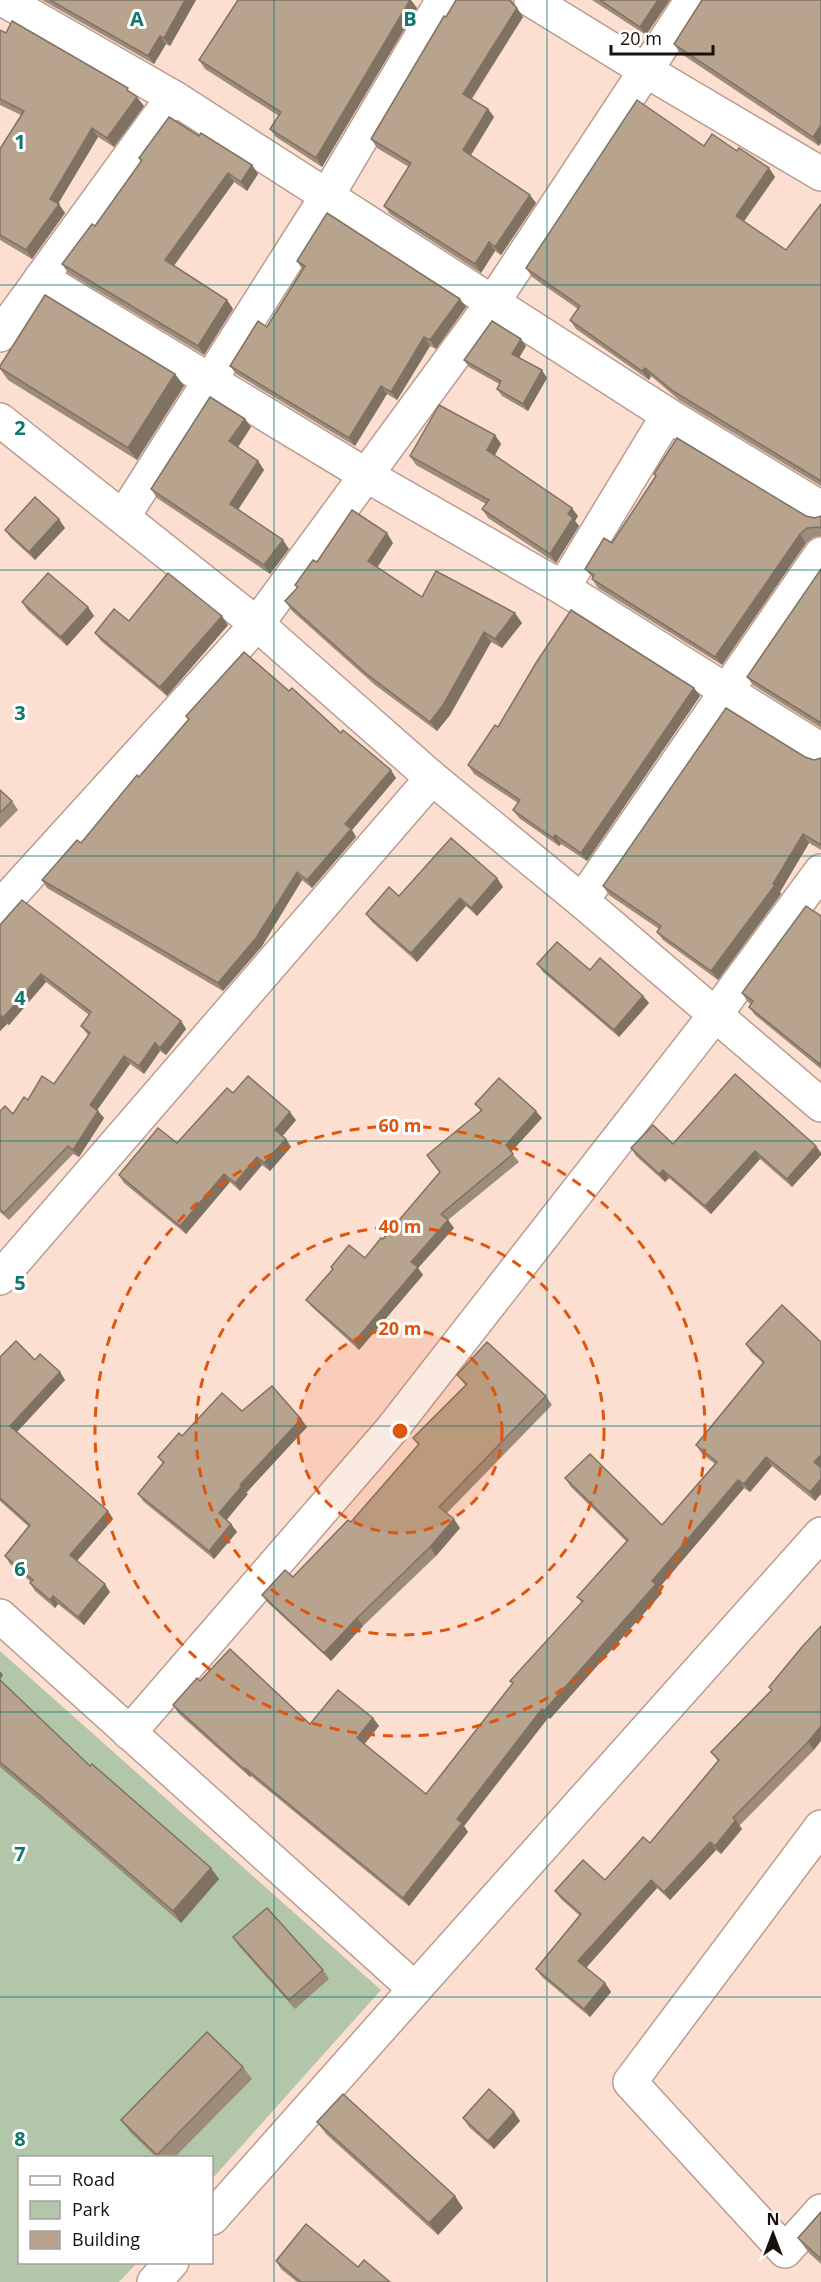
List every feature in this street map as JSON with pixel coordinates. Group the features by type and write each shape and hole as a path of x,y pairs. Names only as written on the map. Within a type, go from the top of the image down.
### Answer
{"street":[{"path":"4,0 173,97 668,415 821,508"},
{"path":"123,517 327,196 443,0"},
{"path":"531,0 821,174"},
{"path":"0,907 257,624 493,302 692,0"},
{"path":"0,335 173,97"},
{"path":"41,278 366,475 563,588 821,750"},
{"path":"563,588 668,415"},
{"path":"0,420 257,624 432,778 582,901 821,1105"},
{"path":"582,901 821,554"},
{"path":"0,1278 432,778"},
{"path":"129,1733 392,1429 714,1015 821,871"},
{"path":"213,2217 821,1534"},
{"path":"0,1616 415,1989"},
{"path":"821,1827 630,2082 785,2251 821,2211"},
{"path":"154,2282 170,2264"}],"green space":[{"path":"0,1651 381,1990 213,2178 213,2156 18,2156 18,2264 136,2264 119,2282 0,2282"}],"building":[{"path":"50,0 185,0 164,38 160,36 148,56"},
{"path":"238,0 410,0 316,158 270,129 281,112 199,60"},
{"path":"456,0 509,0 517,8 463,94 488,109 463,150 530,195 495,247 489,242 475,264 384,206 411,163 371,139 444,16 446,17"},
{"path":"600,0 658,0 640,27"},
{"path":"702,0 821,0 821,125 813,137 674,44"},
{"path":"12,21 128,88 127,90 137,97 107,138 92,128 50,199 59,204 26,250 0,235 0,149 24,111 0,99 0,30 6,33"},
{"path":"637,100 704,146 712,134 737,151 739,148 769,168 736,216 786,250 821,204 821,481 673,391 645,368 642,371 570,320 580,306 526,268"},
{"path":"169,117 199,136 201,133 252,165 241,182 228,173 165,260 227,300 198,346 62,264 92,224 95,226 142,160 139,158"},
{"path":"327,213 460,299 430,340 424,337 391,392 381,386 349,438 230,366 258,321 267,327 305,266 297,261"},
{"path":"45,295 175,374 128,448 0,368"},
{"path":"492,321 521,339 512,354 542,370 523,404 497,389 501,381 464,360"},
{"path":"210,397 245,419 229,441 258,461 230,504 283,540 264,565 151,489"},
{"path":"439,405 495,435 487,450 572,508 568,514 573,518 550,554 482,509 489,500 410,456"},
{"path":"677,438 806,516 815,518 821,516 821,528 807,528 800,534 715,657 592,579 594,575 585,569 604,538 612,543 656,476 654,474"},
{"path":"35,497 59,519 29,552 5,530"},
{"path":"352,510 387,533 368,561 422,597 436,571 515,613 495,639 484,632 443,705 430,722 368,675 285,601 298,587 295,585 313,560 317,562"},
{"path":"821,569 821,723 747,677"},
{"path":"48,573 88,607 61,637 22,602"},
{"path":"168,573 222,616 160,687 95,633 114,609 129,621"},
{"path":"571,610 694,688 581,853 555,835 553,838 513,810 520,800 468,765 495,725 498,727"},
{"path":"244,652 289,691 292,688 341,733 343,730 391,770 345,824 351,829 307,880 297,872 256,938 218,983 42,880 77,840 81,843 137,775 139,777 189,719 186,716"},
{"path":"726,708 805,757 814,760 821,758 821,845 803,834 773,884 775,885 711,971 657,932 661,926 603,886"},
{"path":"0,790 12,801 0,813"},
{"path":"451,838 497,878 471,908 460,898 411,953 366,914 389,887 399,896"},
{"path":"22,900 181,1021 160,1048 155,1043 139,1066 124,1056 90,1105 98,1111 73,1150 68,1146 4,1213 0,1209 0,1111 5,1106 13,1114 24,1097 28,1100 42,1076 54,1084 90,1033 81,1026 91,1012 41,974 3,1018 2,1016 0,1018 0,925"},
{"path":"806,906 821,916 821,1065 749,1007 753,1001 742,993"},
{"path":"557,942 590,970 600,958 643,996 614,1030 537,964"},
{"path":"735,1074 816,1146 787,1179 755,1151 705,1206 663,1170 659,1174 631,1148 653,1125 673,1144"},
{"path":"248,1076 290,1112 275,1130 286,1139 264,1163 257,1157 235,1183 224,1174 180,1226 119,1175 158,1128 177,1143 227,1088 233,1093"},
{"path":"499,1078 536,1111 506,1145 513,1154 441,1214 448,1220 411,1262 418,1267 354,1342 306,1300 333,1269 331,1267 349,1245 365,1258 381,1238 383,1239 440,1172 427,1155 482,1110 475,1104"},
{"path":"782,1305 821,1342 821,1455 814,1462 821,1468 821,1479 810,1492 766,1457 744,1484 738,1480 652,1581 656,1584 544,1711 542,1709 457,1819 462,1823 403,1898 244,1769 173,1705 197,1678 200,1681 230,1649 310,1724 338,1690 373,1718 357,1738 426,1794 513,1683 510,1681 583,1601 577,1597 628,1540 565,1478 590,1454 662,1525 717,1462 696,1445 764,1362 746,1344"},
{"path":"16,1341 35,1360 40,1354 60,1372 10,1426 108,1511 70,1555 105,1584 78,1617 53,1596 50,1600 30,1583 33,1580 5,1556 30,1525 0,1498 0,1357"},
{"path":"487,1342 546,1396 439,1507 454,1519 430,1547 324,1653 262,1595 285,1570 293,1577 348,1520 351,1522 419,1444 413,1438 467,1384 457,1375"},
{"path":"272,1386 301,1419 240,1485 242,1486 219,1513 231,1524 209,1551 138,1494 164,1462 158,1457 179,1433 182,1436 222,1393 242,1411"},
{"path":"821,1626 821,1726 733,1818 736,1820 715,1846 710,1842 664,1892 651,1880 578,1961 605,1983 584,2009 536,1969 581,1914 555,1891 583,1860 605,1880 643,1837 650,1843 719,1760 711,1752 772,1690 769,1687"},
{"path":"0,1680 90,1766 92,1764 211,1868 173,1911 0,1762"},
{"path":"267,1908 323,1970 289,2000 233,1937"},
{"path":"207,2032 243,2067 157,2155 121,2120"},
{"path":"489,2089 514,2112 488,2141 463,2118"},
{"path":"343,2094 455,2196 429,2223 317,2122"},
{"path":"821,2212 821,2259 798,2238"},
{"path":"306,2224 358,2267 364,2260 390,2282 301,2282 276,2261"}]}
